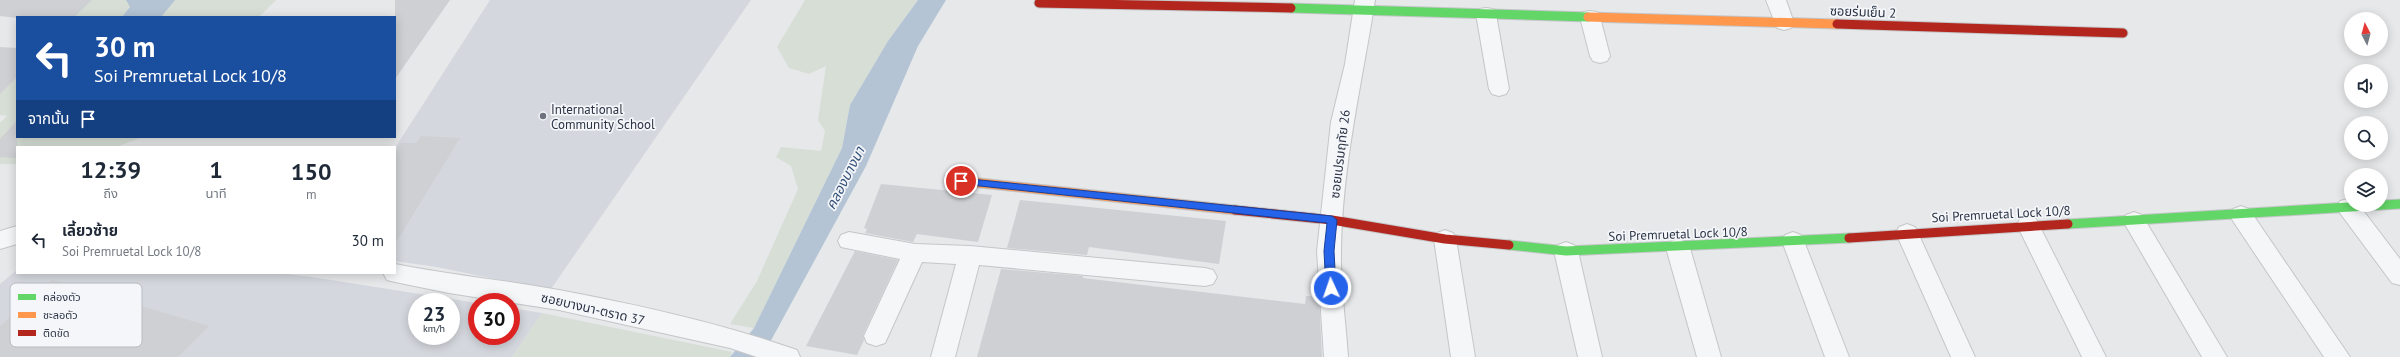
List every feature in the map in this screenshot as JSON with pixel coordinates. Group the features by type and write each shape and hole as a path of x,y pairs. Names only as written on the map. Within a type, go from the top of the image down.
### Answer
{"street":[{"path":"1776,0 1784,23"},
{"name":"ซอยร่มเย็น 2","path":"1039,3 1364,5 1486,14 2123,33"},
{"name":"ซอยเปรมฤทัย 26","path":"1336,357 1329,251 1342,122 1355,64 1364,5"},
{"path":"1486,14 1499,89"},
{"path":"1590,17 1600,56"},
{"name":"Soi Premruetal Lock 10/8","path":"961,181 1332,220 1445,239 1566,251 1678,248 2028,225 2134,221 2344,207"},
{"name":"Soi Premruetal Lock 10/8","path":"2388,205 2400,204"},
{"path":"2352,212 2400,276"},
{"path":"2241,215 2338,357"},
{"path":"2134,221 2215,357"},
{"path":"2028,225 2094,357"},
{"path":"1907,233 1963,357"},
{"path":"0,240 16,235"},
{"path":"1445,239 1463,357"},
{"path":"849,241 915,253 970,255 1205,277"},
{"path":"1793,241 1837,357"},
{"path":"1678,248 1709,357"},
{"path":"1566,251 1590,357"},
{"path":"876,336 915,253"},
{"path":"943,357 970,255"},
{"name":"ซอยบางนา-ตราด 37","path":"396,273 449,284 559,300 730,338 782,356"}],"shaded area":[{"path":"85,0 276,0 260,16 70,16"},
{"name":"International Community School","path":"490,0 751,0 551,289 513,283 437,267 396,261 396,146"},
{"path":"805,0 918,0 888,41 850,105 842,148 754,328 730,324 757,281 798,189 791,166 776,157 781,147 821,151 825,131 818,120 826,66 809,74 789,68 777,47"},
{"path":"16,71 16,138 140,138 119,146 16,146 16,164 0,164 0,123 7,116 0,115 0,87"},
{"path":"16,271 16,274 286,274 312,277 414,293 408,293 408,345 460,345 460,300 468,302 468,345 520,345 520,309 542,313 512,357 0,357 0,284"},
{"path":"542,313 732,352 730,357 512,357"}],"water":[{"path":"126,0 175,0 162,16 123,16 130,7"},
{"name":"คลองบางนา","path":"918,0 946,0 918,46 866,166 762,357 730,357 754,328 842,148 850,105 888,41"}],"building":[{"path":"0,0 92,0 75,16 16,16 16,18 0,16"},
{"path":"395,0 450,0 396,78 396,16"},
{"path":"0,47 16,48 16,78 0,94"},
{"path":"16,122 16,158 0,157 0,139"},
{"path":"421,136 460,138 396,242 396,151 401,143 416,143"},
{"path":"881,184 992,195 978,242 917,234 913,242 865,233 867,229 864,228"},
{"path":"1020,200 1226,221 1219,264 1089,247 1087,255 1007,248"},
{"path":"855,251 898,260 863,335 864,340 857,355 806,346"},
{"path":"1001,269 1083,276 1083,278 1305,304 1306,296 1319,297 1322,357 977,357"},
{"path":"52,280 62,283 49,283"},
{"path":"142,306 209,326 178,357 0,357 0,326 10,317 10,347 142,347"}],"traffic: fast":[{"path":"1291,8 1588,17"},
{"path":"2068,224 2400,204"},
{"path":"1509,245 1566,251 1849,238"}],"traffic: slow":[{"path":"1588,17 1837,24"},
{"path":"961,181 1235,210"}],"traffic: jam":[{"path":"1039,3 1291,8"},
{"path":"1837,24 2123,33"},
{"path":"1235,210 1332,220 1445,239 1509,245"},
{"path":"1849,238 2068,224"}],"place":[{"name":"International Community School","path":"543,116"}],"route":[{"path":"961,181 1332,220 1329,251 1331,288"}]}
